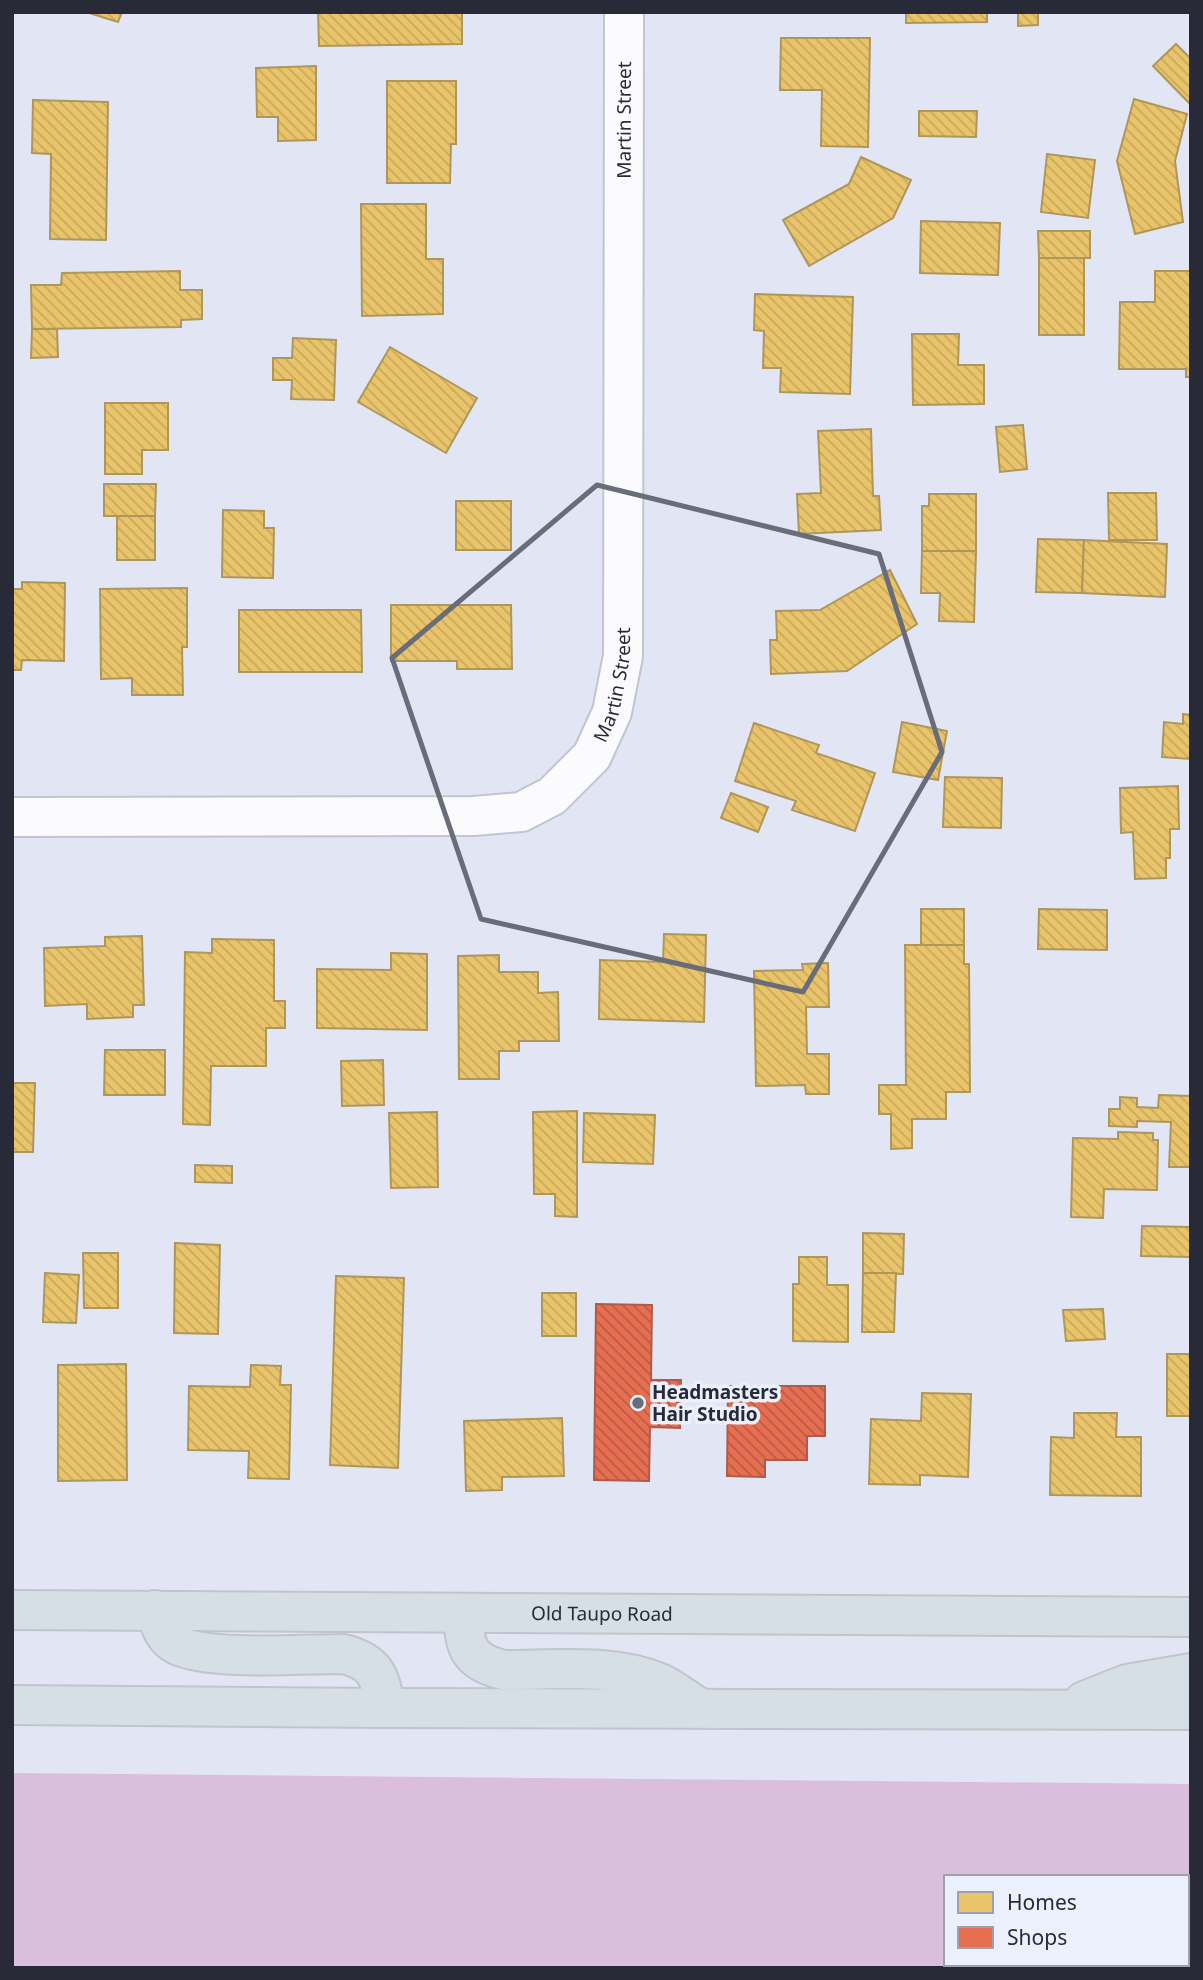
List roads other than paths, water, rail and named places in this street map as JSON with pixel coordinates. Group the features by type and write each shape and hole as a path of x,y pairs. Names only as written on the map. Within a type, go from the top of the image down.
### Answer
{"highway":[{"name":"Old Taupo Road","path":"12,1610 1191,1617"},
{"path":"155,1610 164,1634 177,1645 198,1651 231,1654 344,1654 361,1659 373,1667 386,1708"},
{"path":"463,1613 465,1642 472,1655 486,1665 503,1670 609,1670 636,1674 663,1685 699,1707"},
{"path":"1063,1710 1127,1684 1191,1673"},
{"path":"12,1705 1191,1710"}],"street":[{"name":"Martin Street","path":"12,817 474,816 521,812 552,796 592,756 612,712 623,656 624,12"}],"place":[{"name":"Headmasters Hair Studio","path":"638,1403"}]}
